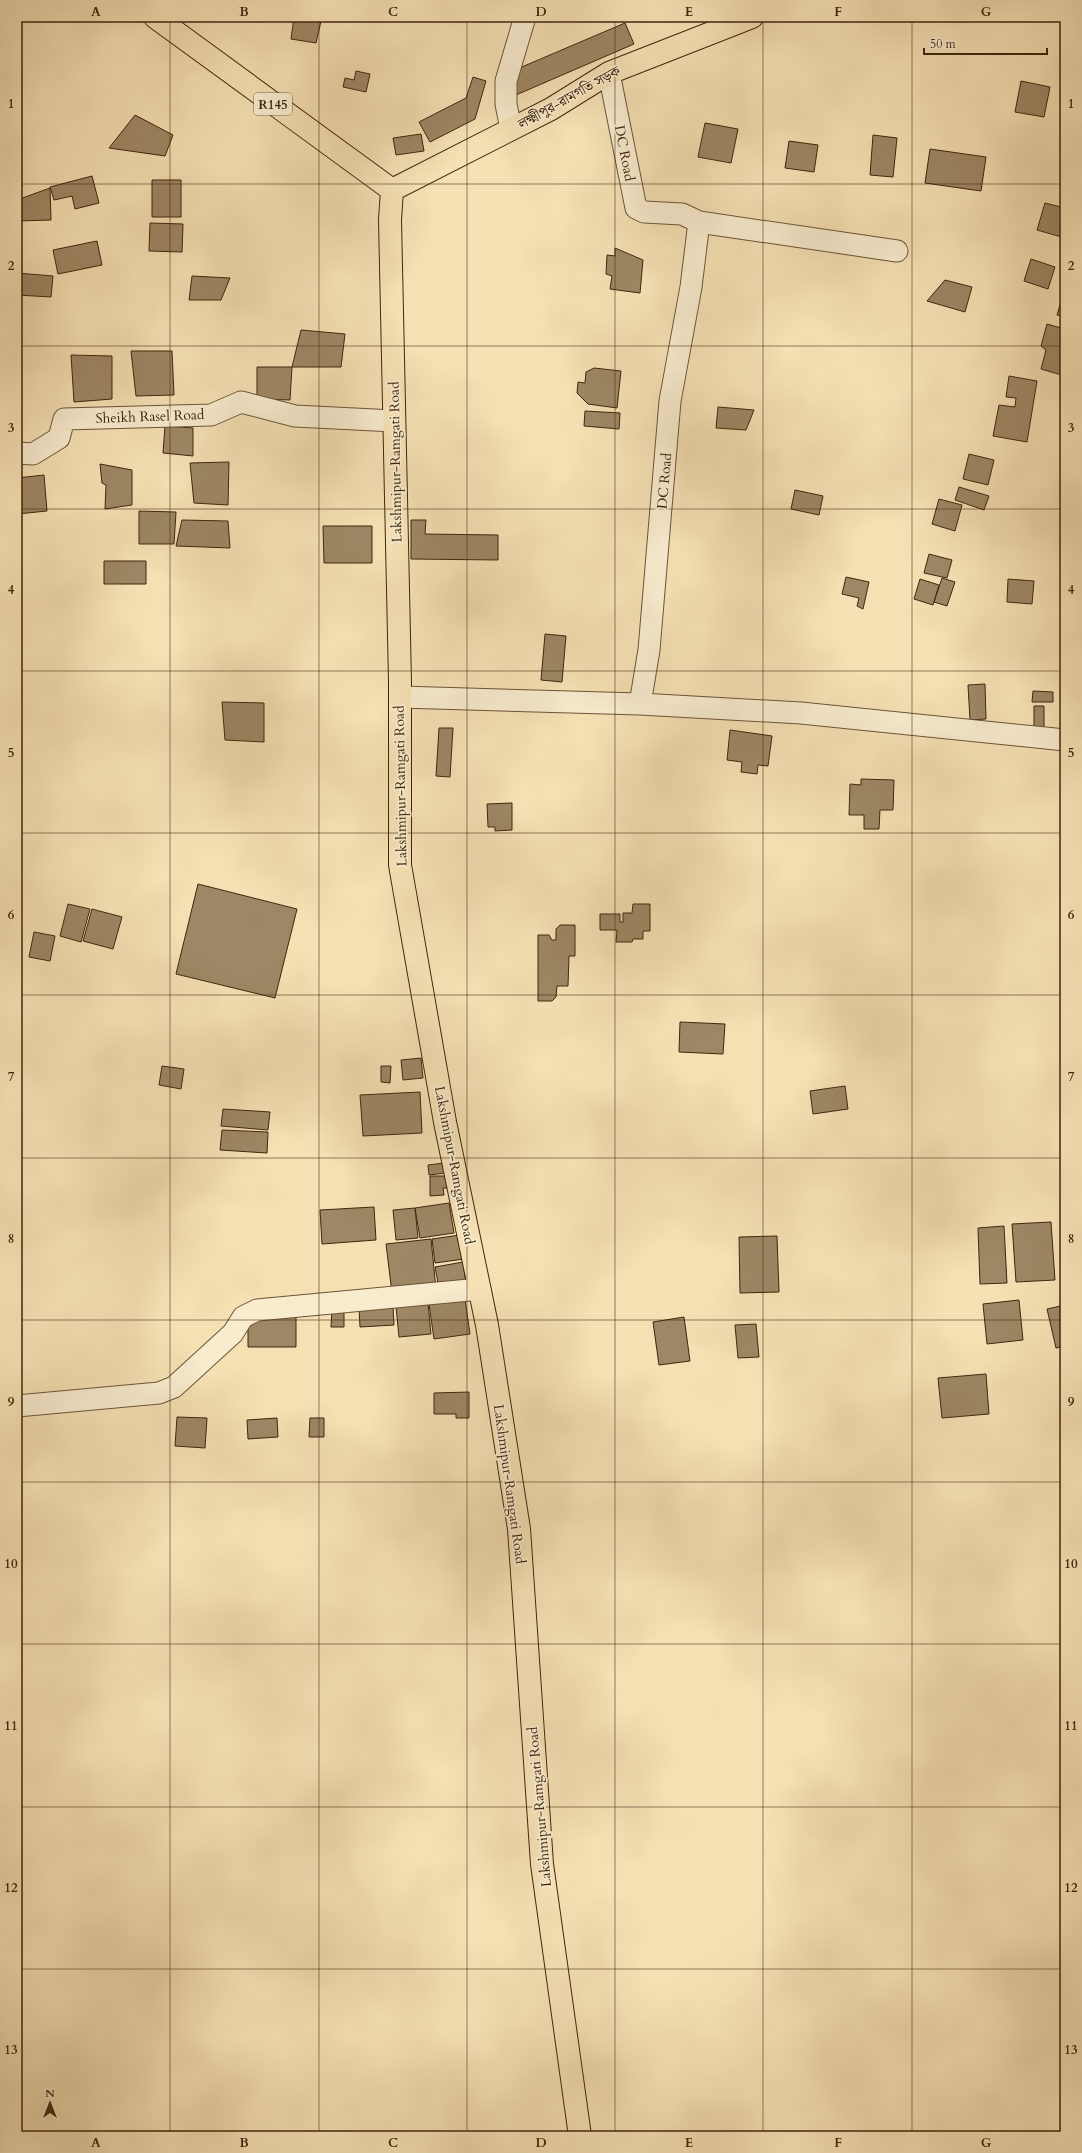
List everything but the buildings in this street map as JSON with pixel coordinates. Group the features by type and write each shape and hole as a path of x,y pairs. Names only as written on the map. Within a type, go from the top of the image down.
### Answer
{"main road":[{"name":"R145","path":"155,17 392,190"},
{"name":"লক্ষ্মীপুর-রামগতি সড়ক","path":"392,190 551,109 609,73 752,17"},
{"name":"Lakshmipur-Ramgati Road","path":"392,190 390,220 400,697 400,865 445,1122 480,1289 519,1529 542,1864 580,2136"}],"street":[{"path":"511,129 506,104 506,81 525,17"},
{"name":"DC Road","path":"609,73 636,208 644,212 682,214 699,222 691,287 670,401 649,650 640,704"},
{"path":"699,222 897,251"},
{"name":"Sheikh Rasel Road","path":"17,453 33,454 58,438 64,419 211,415 241,402 295,416 394,421"},
{"path":"400,697 640,704 801,713 1065,740"},
{"path":"17,1406 159,1393 174,1387 232,1334 243,1317 257,1310 480,1289"}]}
